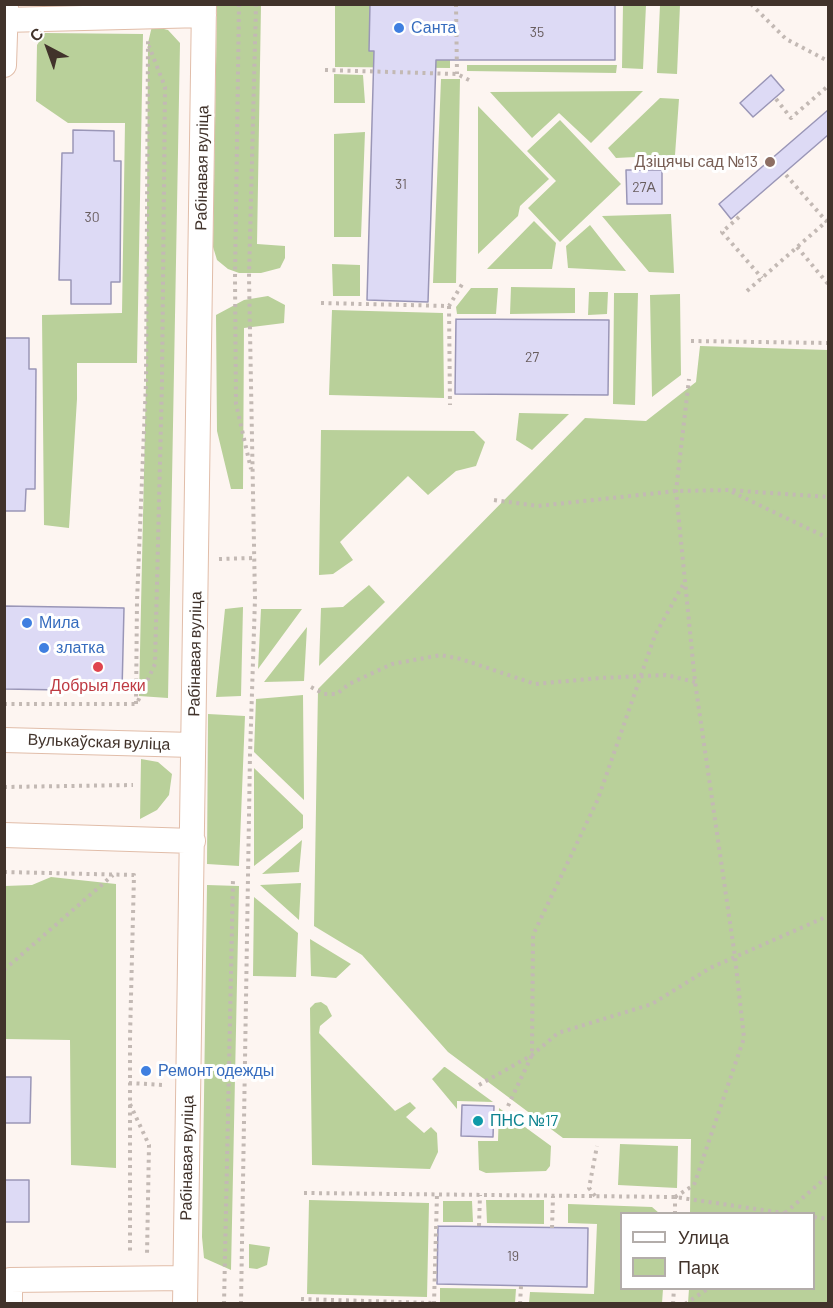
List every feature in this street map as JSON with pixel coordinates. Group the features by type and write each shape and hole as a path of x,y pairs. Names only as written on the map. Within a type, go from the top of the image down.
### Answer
{"street":[{"path":"4,65 6,15 148,15 204,10"},
{"name":"Рабінавая вуліца","path":"185,1304 204,10"},
{"name":"Вулькаўская вуліца","path":"4,740 193,745"},
{"path":"4,836 193,841"},
{"path":"8,1288 185,1278"}],"path":[{"path":"239,4 235,278 236,404 253,479"},
{"path":"241,1304 255,558 249,277 256,4"},
{"path":"456,4 456,74"},
{"path":"751,4 786,39 828,61"},
{"path":"136,704 137,601 146,382 148,15"},
{"path":"136,704 155,664 162,382 165,87 148,43"},
{"path":"325,70 456,74 471,81"},
{"path":"776,99 791,118 828,86"},
{"path":"747,291 827,221 786,175"},
{"path":"739,217 722,232 762,278"},
{"path":"797,247 828,284"},
{"path":"450,405 449,306 464,281"},
{"path":"321,303 449,306"},
{"path":"691,341 828,343"},
{"path":"675,1197 694,1185 716,1126 744,1038 735,957 695,682 676,490 688,379"},
{"path":"494,500 538,506 676,490 729,490 828,497"},
{"path":"729,490 828,538"},
{"path":"197,560 255,558"},
{"path":"508,1106 532,1055 533,934 598,799 655,635 685,582"},
{"path":"311,687 324,694 336,694 349,684 392,664 441,655 461,659 535,684 666,675 695,682"},
{"path":"4,704 136,704"},
{"path":"4,787 133,785"},
{"path":"4,872 134,875 129,1103 138,1279"},
{"path":"4,970 114,875"},
{"path":"224,1304 233,878"},
{"path":"479,1085 532,1055 558,1033 652,1004 710,968 828,916"},
{"path":"129,1083 188,1085"},
{"path":"129,1103 149,1145 138,1279"},
{"path":"595,1196 589,1188 597,1146"},
{"path":"786,1212 828,1176"},
{"path":"304,1193 675,1197 778,1212"},
{"path":"301,1299 434,1303 437,1194"},
{"path":"479,1226 480,1195"},
{"path":"552,1228 553,1196"},
{"path":"675,1197 675,1212"},
{"path":"520,1304 521,1286"},
{"path":"685,1304 706,1290"}],"green space":[{"path":"217,5 261,5 257,244 285,246 285,258 280,268 261,273 239,273 228,269 217,260 213,247"},
{"path":"335,5 450,5 450,68 335,67"},
{"path":"623,5 646,5 643,69 622,68"},
{"path":"660,5 680,5 677,74 657,73"},
{"path":"152,26 168,30 180,43 168,698 139,696 146,382 148,43"},
{"path":"45,33 143,34 137,363 77,363 69,528 44,525 42,315 122,313 125,123 68,123 36,101 37,45"},
{"path":"467,65 617,65 616,73 467,71"},
{"path":"334,74 363,75 365,103 334,103"},
{"path":"441,79 460,79 456,283 433,283"},
{"path":"643,91 591,143 559,113 532,138 490,92"},
{"path":"660,98 679,99 675,155 616,158 608,148"},
{"path":"478,106 549,179 520,206 518,216 478,254"},
{"path":"560,120 621,184 560,242 528,208 556,181 527,151"},
{"path":"365,132 361,237 334,237 334,134"},
{"path":"671,214 674,273 649,272 602,216"},
{"path":"534,221 556,243 552,269 487,269"},
{"path":"590,225 626,271 568,268 566,246"},
{"path":"332,264 360,265 360,296 333,296"},
{"path":"511,287 575,288 575,313 510,314"},
{"path":"471,288 498,288 496,314 457,314 456,307"},
{"path":"589,292 608,292 607,314 588,315"},
{"path":"614,293 638,293 635,405 613,404"},
{"path":"680,294 681,375 652,397 650,295"},
{"path":"268,296 285,305 284,323 244,328 243,489 231,489 217,431 216,315 244,300"},
{"path":"332,310 443,313 444,398 329,395"},
{"path":"700,346 828,350 828,1303 688,1303 689,1290 815,1290 815,1212 690,1212 691,1139 563,1138 448,1052 362,955 314,926 318,689 585,418 646,421 696,382"},
{"path":"519,413 569,414 532,450 516,440"},
{"path":"321,430 474,431 485,442 476,466 456,471 428,495 408,476 340,542 353,560 333,574 319,575"},
{"path":"369,585 385,602 319,666 321,608 343,607"},
{"path":"243,607 241,696 216,697 225,609"},
{"path":"261,609 302,609 258,669"},
{"path":"307,627 304,681 264,682"},
{"path":"303,695 304,800 254,752 256,699"},
{"path":"208,714 245,716 239,866 207,864"},
{"path":"141,759 158,762 172,774 169,795 157,810 140,819"},
{"path":"254,768 303,815 303,828 254,866"},
{"path":"302,840 299,872 262,874"},
{"path":"51,877 116,884 116,1168 71,1165 70,1040 5,1039 5,886 32,885"},
{"path":"301,883 299,920 260,885"},
{"path":"207,885 239,886 231,1270 204,1258 202,1237"},
{"path":"254,897 298,933 296,977 253,976"},
{"path":"310,939 351,964 336,978 311,976"},
{"path":"321,1002 327,1006 332,1016 320,1026 319,1033 395,1111 410,1102 416,1108 406,1117 424,1133 431,1127 437,1133 438,1152 430,1169 312,1165 310,1008 315,1003"},
{"path":"444,1067 493,1102 457,1101 457,1109 432,1079"},
{"path":"499,1108 551,1146 550,1166 546,1171 486,1173 479,1170 478,1141 498,1141"},
{"path":"620,1144 678,1146 677,1188 618,1185"},
{"path":"309,1200 429,1203 427,1297 307,1294"},
{"path":"486,1200 544,1200 544,1224 487,1223"},
{"path":"443,1201 472,1201 473,1222 443,1222"},
{"path":"568,1204 652,1207 658,1212 620,1212 620,1290 663,1290 662,1303 529,1303 530,1292 594,1294 597,1224 568,1223"},
{"path":"249,1244 270,1247 267,1265 257,1269 249,1268"},
{"path":"440,1288 516,1289 515,1303 440,1303"}],"building":[{"path":"370,4 615,4 615,60 436,60 428,302 367,300 374,51 369,51"},
{"path":"771,75 784,90 753,117 740,103"},
{"path":"828,110 828,135 731,219 719,204"},
{"path":"73,130 114,131 114,161 121,161 120,282 111,282 111,304 71,304 71,280 59,280 62,153 73,153"},
{"path":"626,170 662,170 662,204 627,204"},
{"path":"456,319 609,320 608,395 455,394"},
{"path":"4,338 29,338 29,369 36,369 35,489 26,489 25,511 4,511"},
{"path":"4,606 124,608 122,691 4,689"},
{"path":"4,1077 31,1077 30,1123 4,1123"},
{"name":"ПНС №17","path":"462,1105 494,1106 493,1137 461,1136"},
{"path":"4,1180 29,1180 29,1222 4,1222"},
{"path":"438,1226 588,1228 587,1287 437,1284"}],"place":[{"name":"Санта","path":"399,28"},
{"name":"Дзіцячы сад №13","path":"770,162"},
{"name":"Мила","path":"27,623"},
{"name":"златка","path":"44,648"},
{"name":"Добрыя леки","path":"98,667"},
{"name":"Ремонт одежды","path":"146,1071"},
{"name":"ПНС №17","path":"478,1121"}]}
